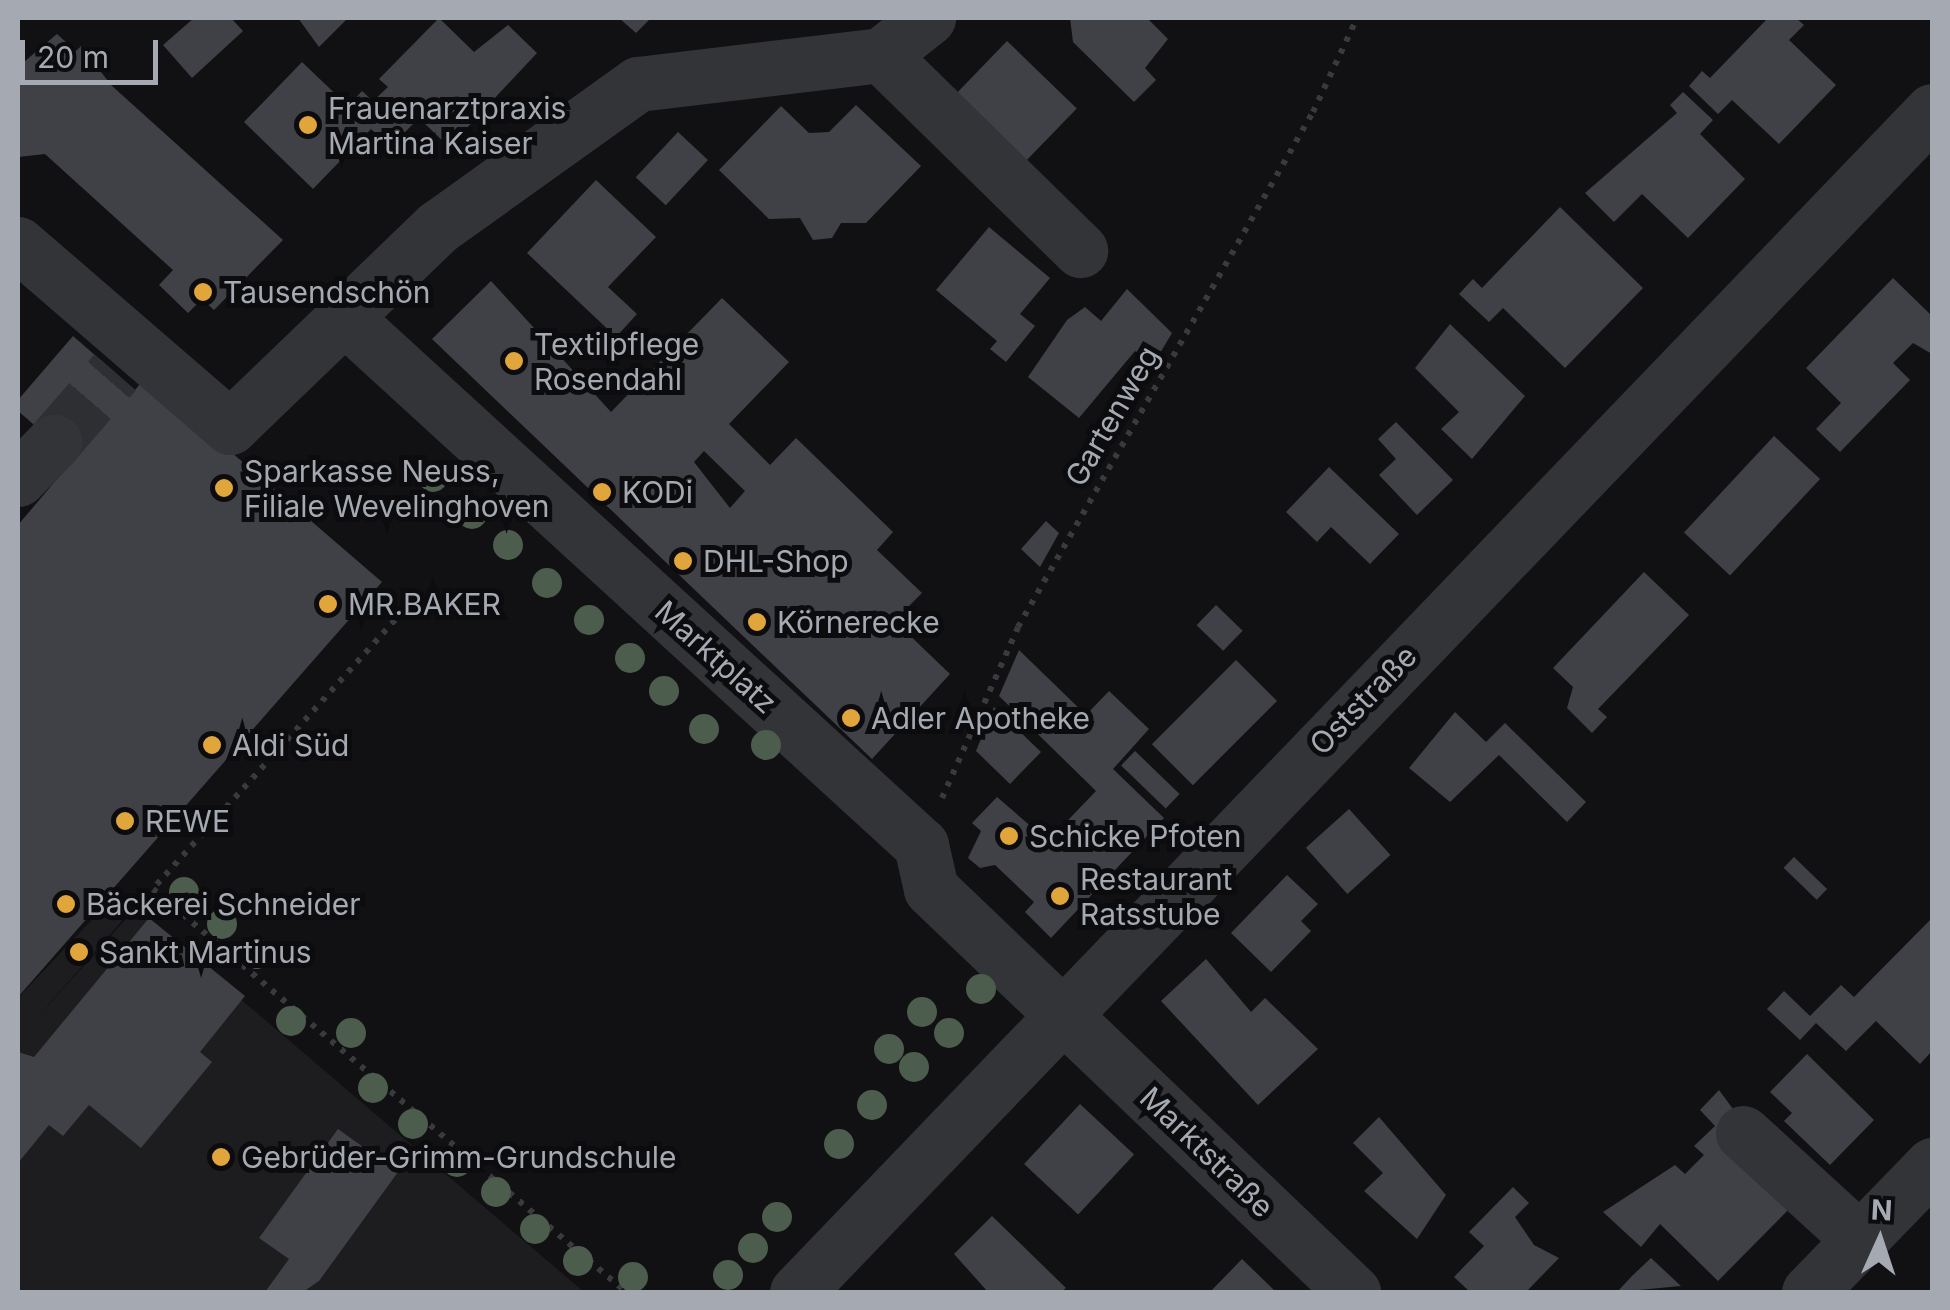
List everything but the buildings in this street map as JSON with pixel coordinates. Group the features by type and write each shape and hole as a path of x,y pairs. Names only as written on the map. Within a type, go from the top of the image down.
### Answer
{"street":[{"path":"18,244 126,360 230,427 438,227 638,84 881,55 928,18"},
{"path":"881,55 1080,250"},
{"name":"Oststraße","path":"798,1292 1061,1012 1932,111"},
{"name":"Marktplatz","path":"345,318 922,845"},
{"path":"922,845 931,889 1061,1012"},
{"name":"Marktstraße","path":"1061,1012 1354,1292"},
{"path":"1743,1133 1860,1240"},
{"path":"1810,1292 1932,1164"}],"path":[{"name":"Gartenweg","path":"922,845 1018,628 1313,112 1357,18"},
{"path":"421,591 153,889 626,1292"}],"shaded area":[{"name":"Gebrüder-Grimm-Grundschule","path":"117,893 134,907 35,1020 135,909 584,1292 18,1292 18,998"}],"tunnel":[{"path":"54,442 115,372"}],"place":[{"name":"Frauenarztpraxis Martina Kaiser","path":"308,125"},
{"name":"Tausendschön","path":"203,292"},
{"name":"Textilpflege Rosendahl","path":"514,361"},
{"name":"Sparkasse Neuss, Filiale Wevelinghoven","path":"224,488"},
{"name":"KODi","path":"602,492"},
{"name":"DHL-Shop","path":"683,561"},
{"name":"MR.BAKER","path":"328,604"},
{"name":"Körnerecke","path":"757,622"},
{"name":"Adler Apotheke","path":"851,718"},
{"name":"Aldi Süd","path":"212,745"},
{"name":"REWE","path":"125,821"},
{"name":"Schicke Pfoten","path":"1009,836"},
{"name":"Restaurant Ratsstube","path":"1060,896"},
{"name":"Bäckerei Schneider","path":"66,904"},
{"name":"Sankt Martinus","path":"79,952"},
{"name":"Gebrüder-Grimm-Grundschule","path":"221,1157"}]}
